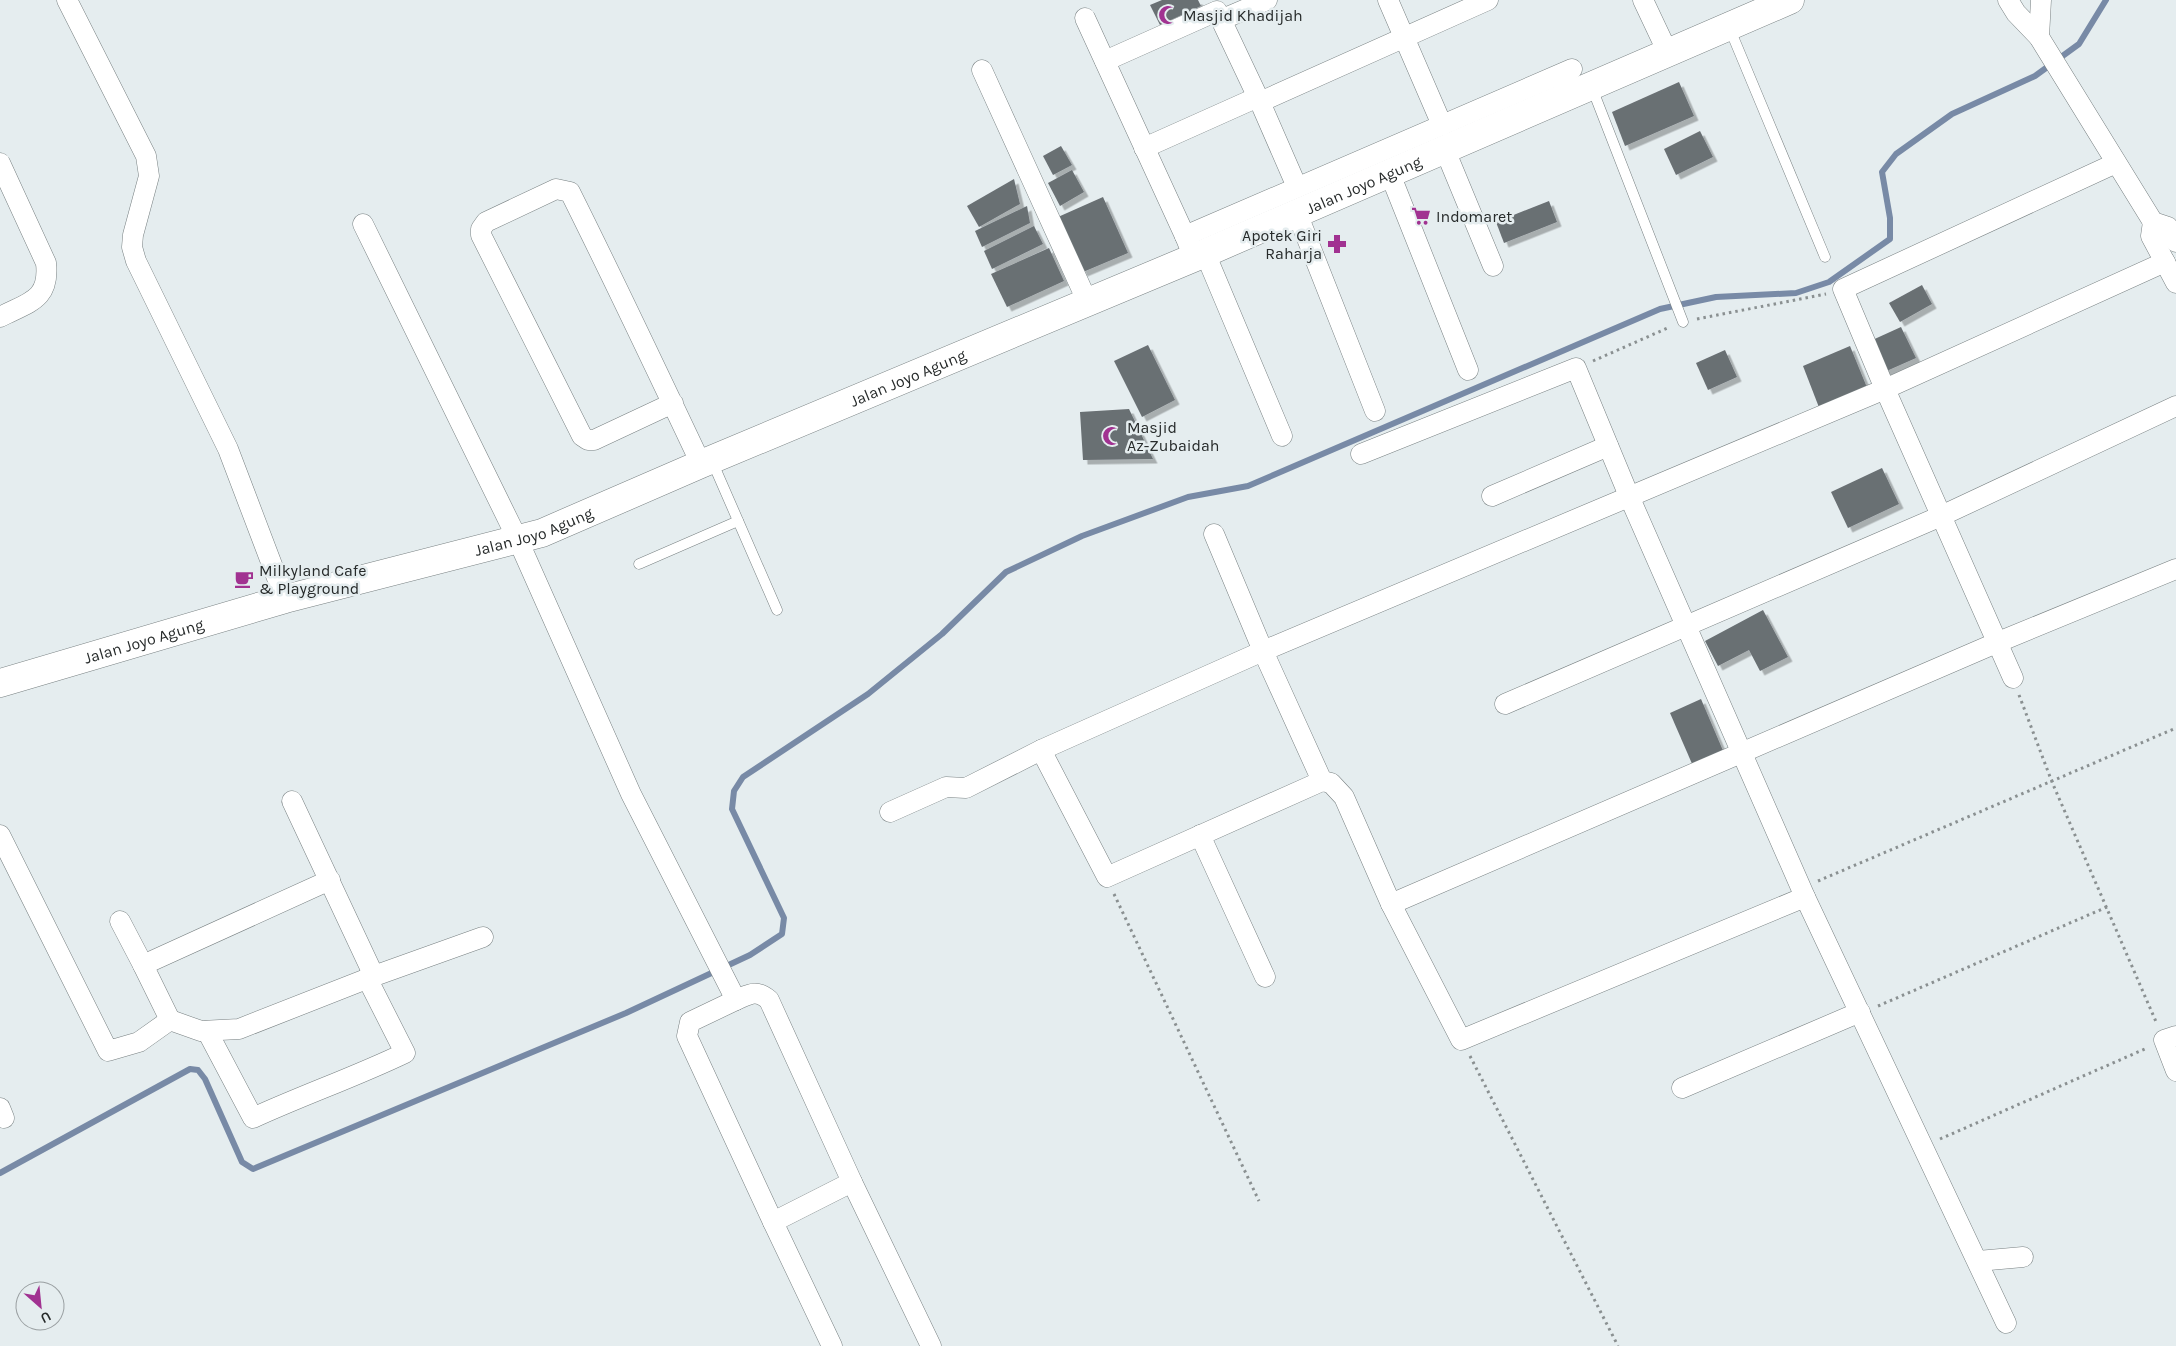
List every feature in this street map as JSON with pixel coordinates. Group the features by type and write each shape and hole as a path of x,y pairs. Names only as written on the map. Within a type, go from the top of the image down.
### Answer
{"main road":[{"name":"Jalan Joyo Agung","path":"0,683 285,599 542,533 706,462 1088,303 1194,249 1297,200 1390,174 1444,138 1582,78 1668,53 1790,0"}],"street":[{"path":"67,0 146,156 149,176 133,235 132,247 136,261 228,449 285,599"},
{"path":"1223,20 1267,0"},
{"path":"1388,0 1404,36 1493,266"},
{"path":"1144,148 1488,0"},
{"path":"1643,0 1668,53"},
{"path":"2008,0 2016,13 2039,37 2116,163 2165,230 2165,262 2176,283"},
{"path":"2039,37 2041,0"},
{"path":"1105,60 1217,11 1223,20 1259,100 1375,411"},
{"path":"1086,18 1144,148 1282,436"},
{"path":"982,70 1088,303"},
{"path":"1297,200 1444,138"},
{"path":"0,163 46,263 47,278 43,292 32,301 0,316"},
{"path":"2013,678 1885,390 1844,289 2116,163"},
{"path":"1390,174 1468,370"},
{"path":"673,403 594,440 588,440 582,436 481,235 480,229 486,222 556,189 570,192 673,403 706,462"},
{"path":"363,224 518,540 631,794 736,1000"},
{"path":"890,812 946,787 966,788 1041,750 1263,651 1885,390 2165,262"},
{"path":"1361,454 1576,368 1629,496 1804,892 2006,1322"},
{"path":"1506,704 1686,624 1941,516 2176,406"},
{"path":"1492,496 1608,446"},
{"path":"1214,534 1263,651 1322,781"},
{"path":"1391,904 1996,643 2176,569"},
{"path":"1041,750 1106,878 1322,781 1331,782 1344,797 1391,904 1461,1040 1804,892"},
{"path":"207,1031 253,1118 405,1053 330,880 292,801"},
{"path":"0,835 108,1051 139,1042 170,1020"},
{"path":"1200,835 1265,977"},
{"path":"142,965 330,880"},
{"path":"120,921 170,1020 188,1028 207,1031 239,1029 371,977 483,937"},
{"path":"832,1346 687,1036 690,1022 754,993 762,994 769,1000 852,1182 931,1346"},
{"path":"1682,1088 1860,1012"},
{"path":"2170,1038 2176,1071"},
{"path":"773,1222 852,1182"},
{"path":"1978,1261 2023,1257"}],"lane":[{"path":"1728,26 1824,257"},
{"path":"1582,78 1681,318"},
{"path":"706,462 738,521 777,610"},
{"path":"639,564 738,521"}],"path":[{"path":"1576,368 1681,318 1812,298 1844,289"},
{"path":"1923,1147 2170,1038 2107,907 2052,782 2013,678"},
{"path":"1804,892 2176,728"},
{"path":"1106,878 1259,1200"},
{"path":"1860,1012 2107,907"},
{"path":"1461,1040 1618,1346"}],"building":[{"name":"Masjid Khadijah","path":"1162,0 1198,0 1201,6 1160,25 1150,5"},
{"path":"1679,82 1694,116 1625,146 1612,112"},
{"path":"1700,131 1713,157 1676,175 1664,149"},
{"path":"1061,146 1072,165 1053,175 1043,156"},
{"path":"1072,170 1084,192 1060,206 1048,183"},
{"path":"1014,179 1020,204 979,227 967,206"},
{"path":"1103,197 1128,253 1083,272 1058,217"},
{"path":"1549,201 1557,222 1504,243 1496,222"},
{"path":"1027,206 1030,223 982,247 975,231"},
{"path":"1034,226 1043,244 992,269 984,251"},
{"path":"1049,248 1064,281 1007,307 991,274"},
{"path":"1922,285 1932,304 1900,322 1889,303"},
{"path":"1901,327 1916,358 1882,373 1868,342"},
{"path":"1148,345 1175,400 1142,417 1114,361"},
{"path":"1850,346 1868,390 1820,410 1803,366"},
{"path":"1725,350 1737,377 1708,390 1696,363"},
{"name":"Masjid Az-Zubaidah","path":"1129,409 1153,459 1083,460 1080,412"},
{"path":"1882,468 1899,504 1848,528 1831,492"},
{"path":"1763,610 1788,657 1760,671 1749,650 1718,666 1705,641"},
{"path":"1701,699 1724,753 1693,766 1670,713"}],"waterway":[{"path":"0,1173 190,1069 198,1070 205,1079 242,1162 253,1169 626,1013 750,955 782,934 784,918 732,809 734,791 743,777 868,694 942,634 1006,572 1082,536 1188,497 1248,486 1660,309 1716,297 1796,293 1829,282 1890,239 1890,218 1882,172 1896,154 1952,114 2035,76 2079,44 2106,0"}],"place":[{"name":"Masjid Khadijah","path":"1168,15"},
{"name":"Indomaret","path":"1421,216"},
{"name":"Apotek Giri Raharja","path":"1337,244"},
{"name":"Masjid Az-Zubaidah","path":"1112,436"},
{"name":"Milkyland Cafe & Playground","path":"244,579"}]}
